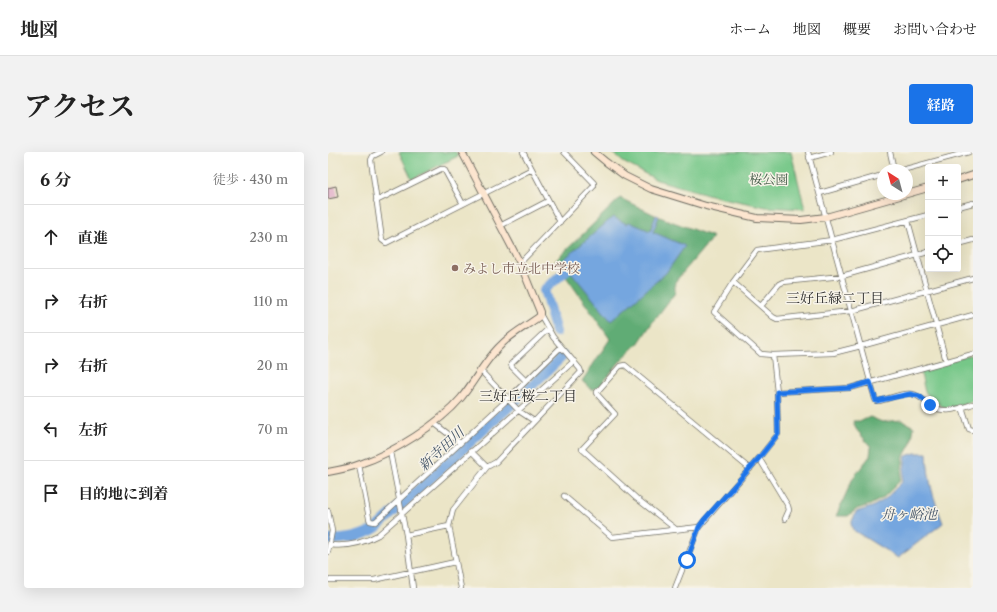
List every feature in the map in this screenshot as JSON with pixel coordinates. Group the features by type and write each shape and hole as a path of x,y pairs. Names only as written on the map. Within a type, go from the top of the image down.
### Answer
{"street":[{"path":"381,152 373,156 371,160 382,240 386,243 532,169"},
{"path":"461,588 449,526 453,510 484,469 496,462 580,373 580,368 561,347 548,329 540,314 520,263 462,152"},
{"path":"523,152 548,202 560,222"},
{"path":"520,263 594,186 594,183 564,152"},
{"path":"594,152 611,166 634,181 667,195 757,218 801,220 826,217 925,189"},
{"path":"808,152 876,401 910,394 919,396 935,409 940,411 946,411 973,404"},
{"path":"809,158 831,152"},
{"path":"890,152 893,164"},
{"path":"913,167 968,152"},
{"path":"376,201 441,169 444,169 463,204"},
{"path":"961,179 973,175"},
{"path":"820,193 877,177"},
{"path":"500,226 548,202"},
{"path":"961,206 973,203"},
{"path":"925,216 832,240 757,250 733,282 714,312 761,354 773,355 833,352 861,346 973,315"},
{"path":"908,221 946,361"},
{"path":"961,243 973,240"},
{"path":"761,306 779,284 783,282 842,276 925,253"},
{"path":"733,282 773,317 777,318 851,311 973,278"},
{"path":"328,472 359,465 390,452 434,423 460,398 502,343 521,328 539,317 540,314"},
{"path":"526,381 512,367 511,364 548,329"},
{"path":"359,465 370,521 375,522 508,399 561,347"},
{"path":"777,392 850,388 973,354"},
{"path":"675,588 699,527 750,469 778,434 777,392 773,355"},
{"path":"330,544 353,544 378,535 574,361"},
{"path":"677,530 636,498 582,449 615,414 596,393 620,366 625,365 750,469"},
{"path":"480,370 518,411 534,421"},
{"path":"962,407 969,429 973,430"},
{"path":"434,423 460,443"},
{"path":"471,451 488,467"},
{"path":"390,452 406,535 413,588"},
{"path":"759,458 788,506 789,510 785,519"},
{"path":"564,496 612,537 699,527"},
{"path":"328,511 332,535 328,552"},
{"path":"406,535 449,526"},
{"path":"328,580 374,580 455,562"}],"green space":[{"path":"399,152 456,152 458,156 412,179"},
{"name":"桜公園","path":"612,152 791,152 805,209 766,207 718,197 657,180 623,162"},
{"path":"620,198 657,216 713,237 675,282 675,293 638,344 622,359 600,386 592,390 582,381 610,339 555,261"},
{"path":"971,355 973,362 973,401 949,408 941,406 925,392 920,370"},
{"path":"870,417 882,422 901,420 914,427 911,443 904,456 900,481 883,498 870,505 857,509 848,516 836,516 853,478 870,456 871,447 856,429 853,421 861,421"}],"water":[{"path":"656,215 659,216 653,232 685,246 666,273 611,321 562,261 613,217 627,224 629,222 650,231"},
{"name":"舟ヶ峪池","path":"915,453 927,453 932,489 943,523 898,558 853,530 851,524 856,512 872,507 884,500 902,482 906,456"}],"building":[{"path":"336,186 338,197 328,199 328,188"}],"waterway":[{"name":"新寺田川","path":"556,332 544,290 570,267 581,266"},
{"name":"新寺田川","path":"328,540 353,537 364,534 376,528 563,356"}],"place":[{"name":"みよし市立北中学校","path":"455,268"}],"district":[{"name":"三好丘緑二丁目","path":"835,298"},
{"name":"三好丘桜二丁目","path":"528,396"}],"route":[{"path":"687,560 699,527 704,520 759,458 778,434 777,392 850,388 870,382 876,401 879,402 910,394 919,396 930,405"}]}
